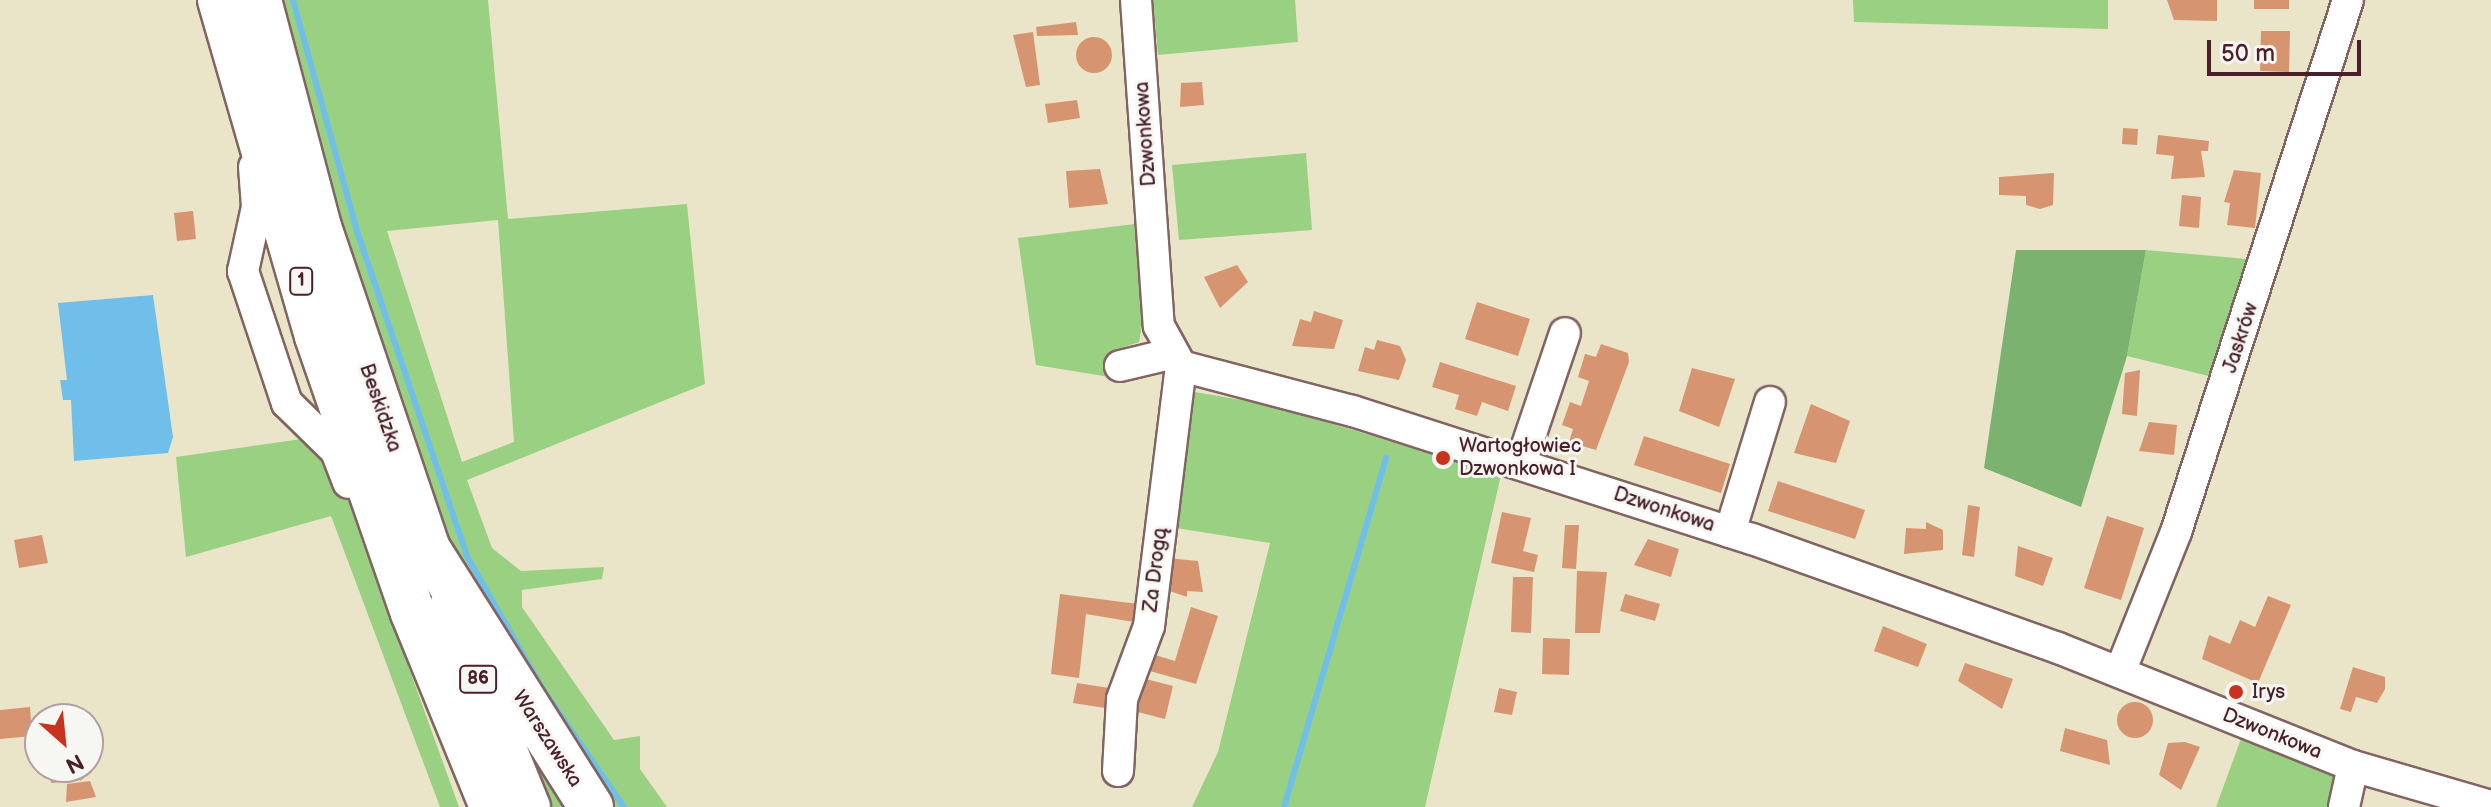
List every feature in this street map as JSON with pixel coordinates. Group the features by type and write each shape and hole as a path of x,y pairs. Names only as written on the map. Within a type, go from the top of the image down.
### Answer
{"highway":[{"name":"Beskidzka","path":"220,0 250,109 410,554 492,807"},
{"name":"Beskidzka","path":"259,0 410,554"},
{"name":"Warszawska","path":"410,554 591,807"}],"main road":[{"name":"Beskidzka","path":"410,554 531,807"}],"street":[{"name":"Dzwonkowa","path":"1136,0 1157,149 1159,326 1176,360 1521,463 1730,532 2120,672 2353,766 2491,806"},
{"name":"Jaskrów","path":"2120,672 2176,532 2348,0"},
{"path":"1521,463 1565,333"},
{"path":"1120,366 1176,360"},
{"name":"Za Drogą","path":"1118,771 1122,699 1149,626 1176,360"},
{"path":"1730,532 1770,402"},
{"path":"2344,807 2353,766"}],"green space":[{"path":"280,0 488,0 508,219 687,204 705,384 467,480 492,548 521,571 604,567 602,579 522,590 522,607 614,740 640,736 640,769 667,807 611,807 486,611 446,531 356,272","holes":["498,220 514,442 462,462 387,231"]},
{"path":"1153,0 1295,0 1298,42 1158,55"},
{"path":"1853,0 2108,0 2108,29 1854,22"},
{"path":"1306,153 1312,230 1179,240 1172,165"},
{"path":"1135,224 1142,326 1139,342 1118,349 1116,378 1036,365 1018,238"},
{"path":"2016,250 2146,250 2127,356 2081,507 1984,468"},
{"path":"2146,250 2258,260 2221,379 2127,356"},
{"path":"1189,391 1271,405 1501,475 1425,807 1192,807 1218,752 1270,543 1170,527"},
{"path":"302,439 320,446 346,493 459,807 440,807 331,516 186,557 176,457"},
{"path":"515,724 570,807 550,807"},
{"path":"2242,736 2341,776 2336,807 2216,807"}],"water":[{"path":"153,295 173,437 168,453 74,461 71,400 63,400 60,380 67,380 58,303"}],"building":[{"path":"2167,0 2217,0 2217,21 2174,20"},
{"path":"2254,0 2289,0 2289,9 2254,9"},
{"path":"1076,22 1078,35 1037,36 1036,27"},
{"path":"2261,31 2290,31 2289,72 2260,71"},
{"path":"1033,32 1040,85 1026,87 1013,35"},
{"path":"1094,37 1107,42 1112,55 1107,68 1094,73 1081,68 1076,55 1081,42"},
{"path":"1202,82 1204,105 1180,107 1181,83"},
{"path":"1077,100 1080,118 1048,123 1045,104"},
{"path":"2123,128 2138,129 2137,145 2122,144"},
{"path":"2158,135 2209,141 2208,151 2201,151 2205,177 2171,179 2174,156 2156,154"},
{"path":"1100,169 1108,204 1069,208 1066,171"},
{"path":"2234,170 2261,173 2255,228 2227,225 2230,203 2224,202"},
{"path":"2054,173 2053,205 2040,209 2026,205 2026,196 1999,195 1999,177"},
{"path":"2182,195 2201,197 2199,228 2179,226"},
{"path":"193,211 196,239 177,241 174,213"},
{"path":"1237,265 1248,282 1220,308 1204,277"},
{"path":"1477,302 1530,319 1518,356 1465,339"},
{"path":"1314,311 1343,320 1334,349 1292,346 1300,319 1311,322"},
{"path":"1377,340 1400,346 1406,360 1399,380 1358,371 1365,347 1374,350"},
{"path":"1601,344 1628,353 1629,362 1596,450 1569,442 1573,429 1562,425 1570,402 1581,406 1589,381 1578,377 1585,354 1596,357"},
{"path":"1440,362 1516,386 1508,411 1482,402 1477,416 1455,409 1459,395 1432,387"},
{"path":"1692,368 1735,379 1719,427 1679,411"},
{"path":"2140,370 2137,416 2122,414 2125,373"},
{"path":"1811,404 1850,421 1836,463 1794,453"},
{"path":"2149,422 2177,425 2174,455 2139,451"},
{"path":"1644,436 1730,464 1721,493 1634,465"},
{"path":"1778,481 1865,510 1855,539 1768,511"},
{"path":"1968,505 1980,507 1974,557 1962,555"},
{"path":"1502,512 1531,518 1523,551 1538,555 1534,572 1491,563"},
{"path":"2107,516 2144,528 2121,600 2084,588"},
{"path":"1926,522 1943,530 1943,550 1904,554 1906,528 1926,529"},
{"path":"1565,525 1579,525 1576,569 1562,568"},
{"path":"42,535 48,563 19,568 14,540"},
{"path":"1648,539 1679,549 1671,577 1634,565"},
{"path":"2018,546 2053,558 2043,586 2015,576"},
{"path":"1167,558 1198,561 1203,592 1187,591 1187,597 1164,589"},
{"path":"1577,571 1607,572 1600,633 1575,633"},
{"path":"1513,577 1533,577 1531,633 1511,632"},
{"path":"1060,594 1138,604 1134,622 1086,614 1079,678 1051,674"},
{"path":"1625,594 1660,604 1655,621 1620,611"},
{"path":"2268,596 2291,605 2258,683 2202,659 2209,635 2230,644 2240,620 2255,627"},
{"path":"1191,607 1218,616 1196,684 1150,671 1155,655 1175,661"},
{"path":"1883,626 1927,644 1918,667 1874,651"},
{"path":"1543,638 1570,639 1569,675 1542,674"},
{"path":"1965,663 2013,679 2002,709 1958,681"},
{"path":"2353,667 2385,677 2385,689 2377,703 2356,697 2351,712 2340,709"},
{"path":"1134,676 1173,686 1165,719 1126,709"},
{"path":"1077,683 1109,688 1105,708 1073,703"},
{"path":"1499,688 1517,692 1512,715 1494,712"},
{"path":"2135,702 2148,707 2153,720 2148,733 2135,738 2122,733 2117,720 2122,707"},
{"path":"24,708 24,737 0,739 0,710"},
{"path":"2065,728 2107,740 2110,765 2060,751"},
{"path":"2185,742 2200,747 2181,790 2159,775 2168,743"},
{"path":"91,783 96,797 66,802 67,784"}],"waterway":[{"path":"293,0 357,231 468,558 544,691 624,807"},
{"path":"1284,807 1386,458"}],"place":[{"name":"Wartogłowiec Dzwonkowa I","path":"1443,458"},
{"name":"Irys","path":"2236,692"}]}
